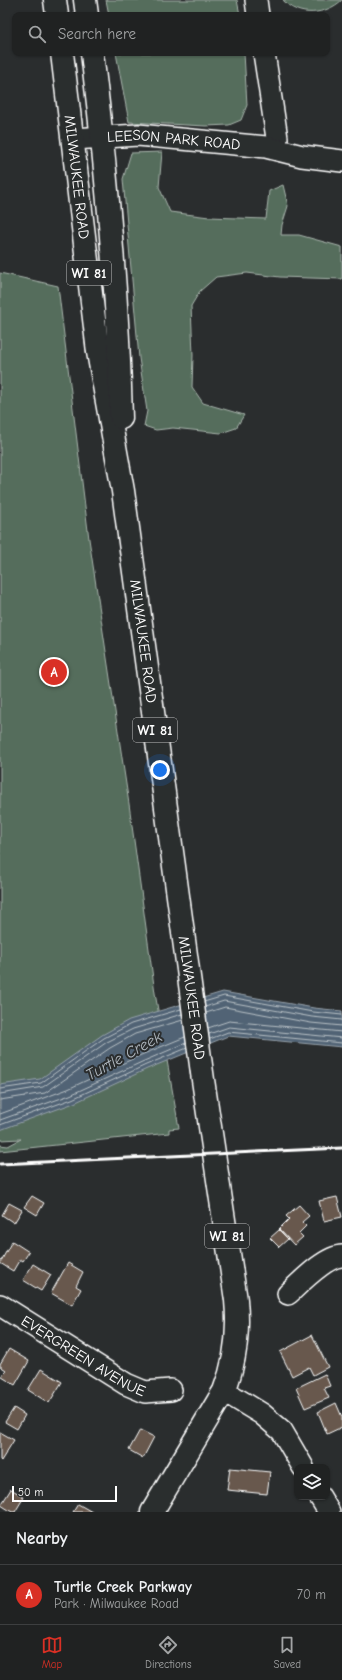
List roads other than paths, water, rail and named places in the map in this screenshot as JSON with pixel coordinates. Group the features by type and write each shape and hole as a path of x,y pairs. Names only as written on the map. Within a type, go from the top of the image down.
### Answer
{"main road":[{"path":"55,0 57,12"},
{"path":"85,0 87,12"},
{"name":"MILWAUKEE ROAD","path":"62,56 98,352 123,491 203,1080 236,1300 238,1338 234,1360 224,1391"},
{"name":"MILWAUKEE ROAD","path":"92,56 110,212 120,349 123,491"},
{"name":"WI 81","path":"152,1512 224,1391"}],"street":[{"path":"256,0 258,12"},
{"path":"264,56 277,138 274,148"},
{"name":"LEESON PARK ROAD","path":"73,139 138,135 274,148 302,156 342,161"},
{"name":"LEESON PARK ROAD","path":"274,148 279,146 314,146 342,149"},
{"path":"288,1294 317,1268 338,1256 342,1256"},
{"name":"EVERGREEN AVENUE","path":"0,1305 126,1384 145,1392 171,1390"},
{"path":"224,1391 262,1414 282,1431 301,1464"}],"water":[{"name":"Turtle Creek","path":"223,992 314,1008 342,1011 342,1047 228,1036 147,1069 74,1103 0,1130 0,1085 40,1079 102,1035 129,1020"}],"railway":[{"path":"0,1164 342,1148"}],"place":[{"name":"Turtle Creek Parkway","path":"54,672"}]}
